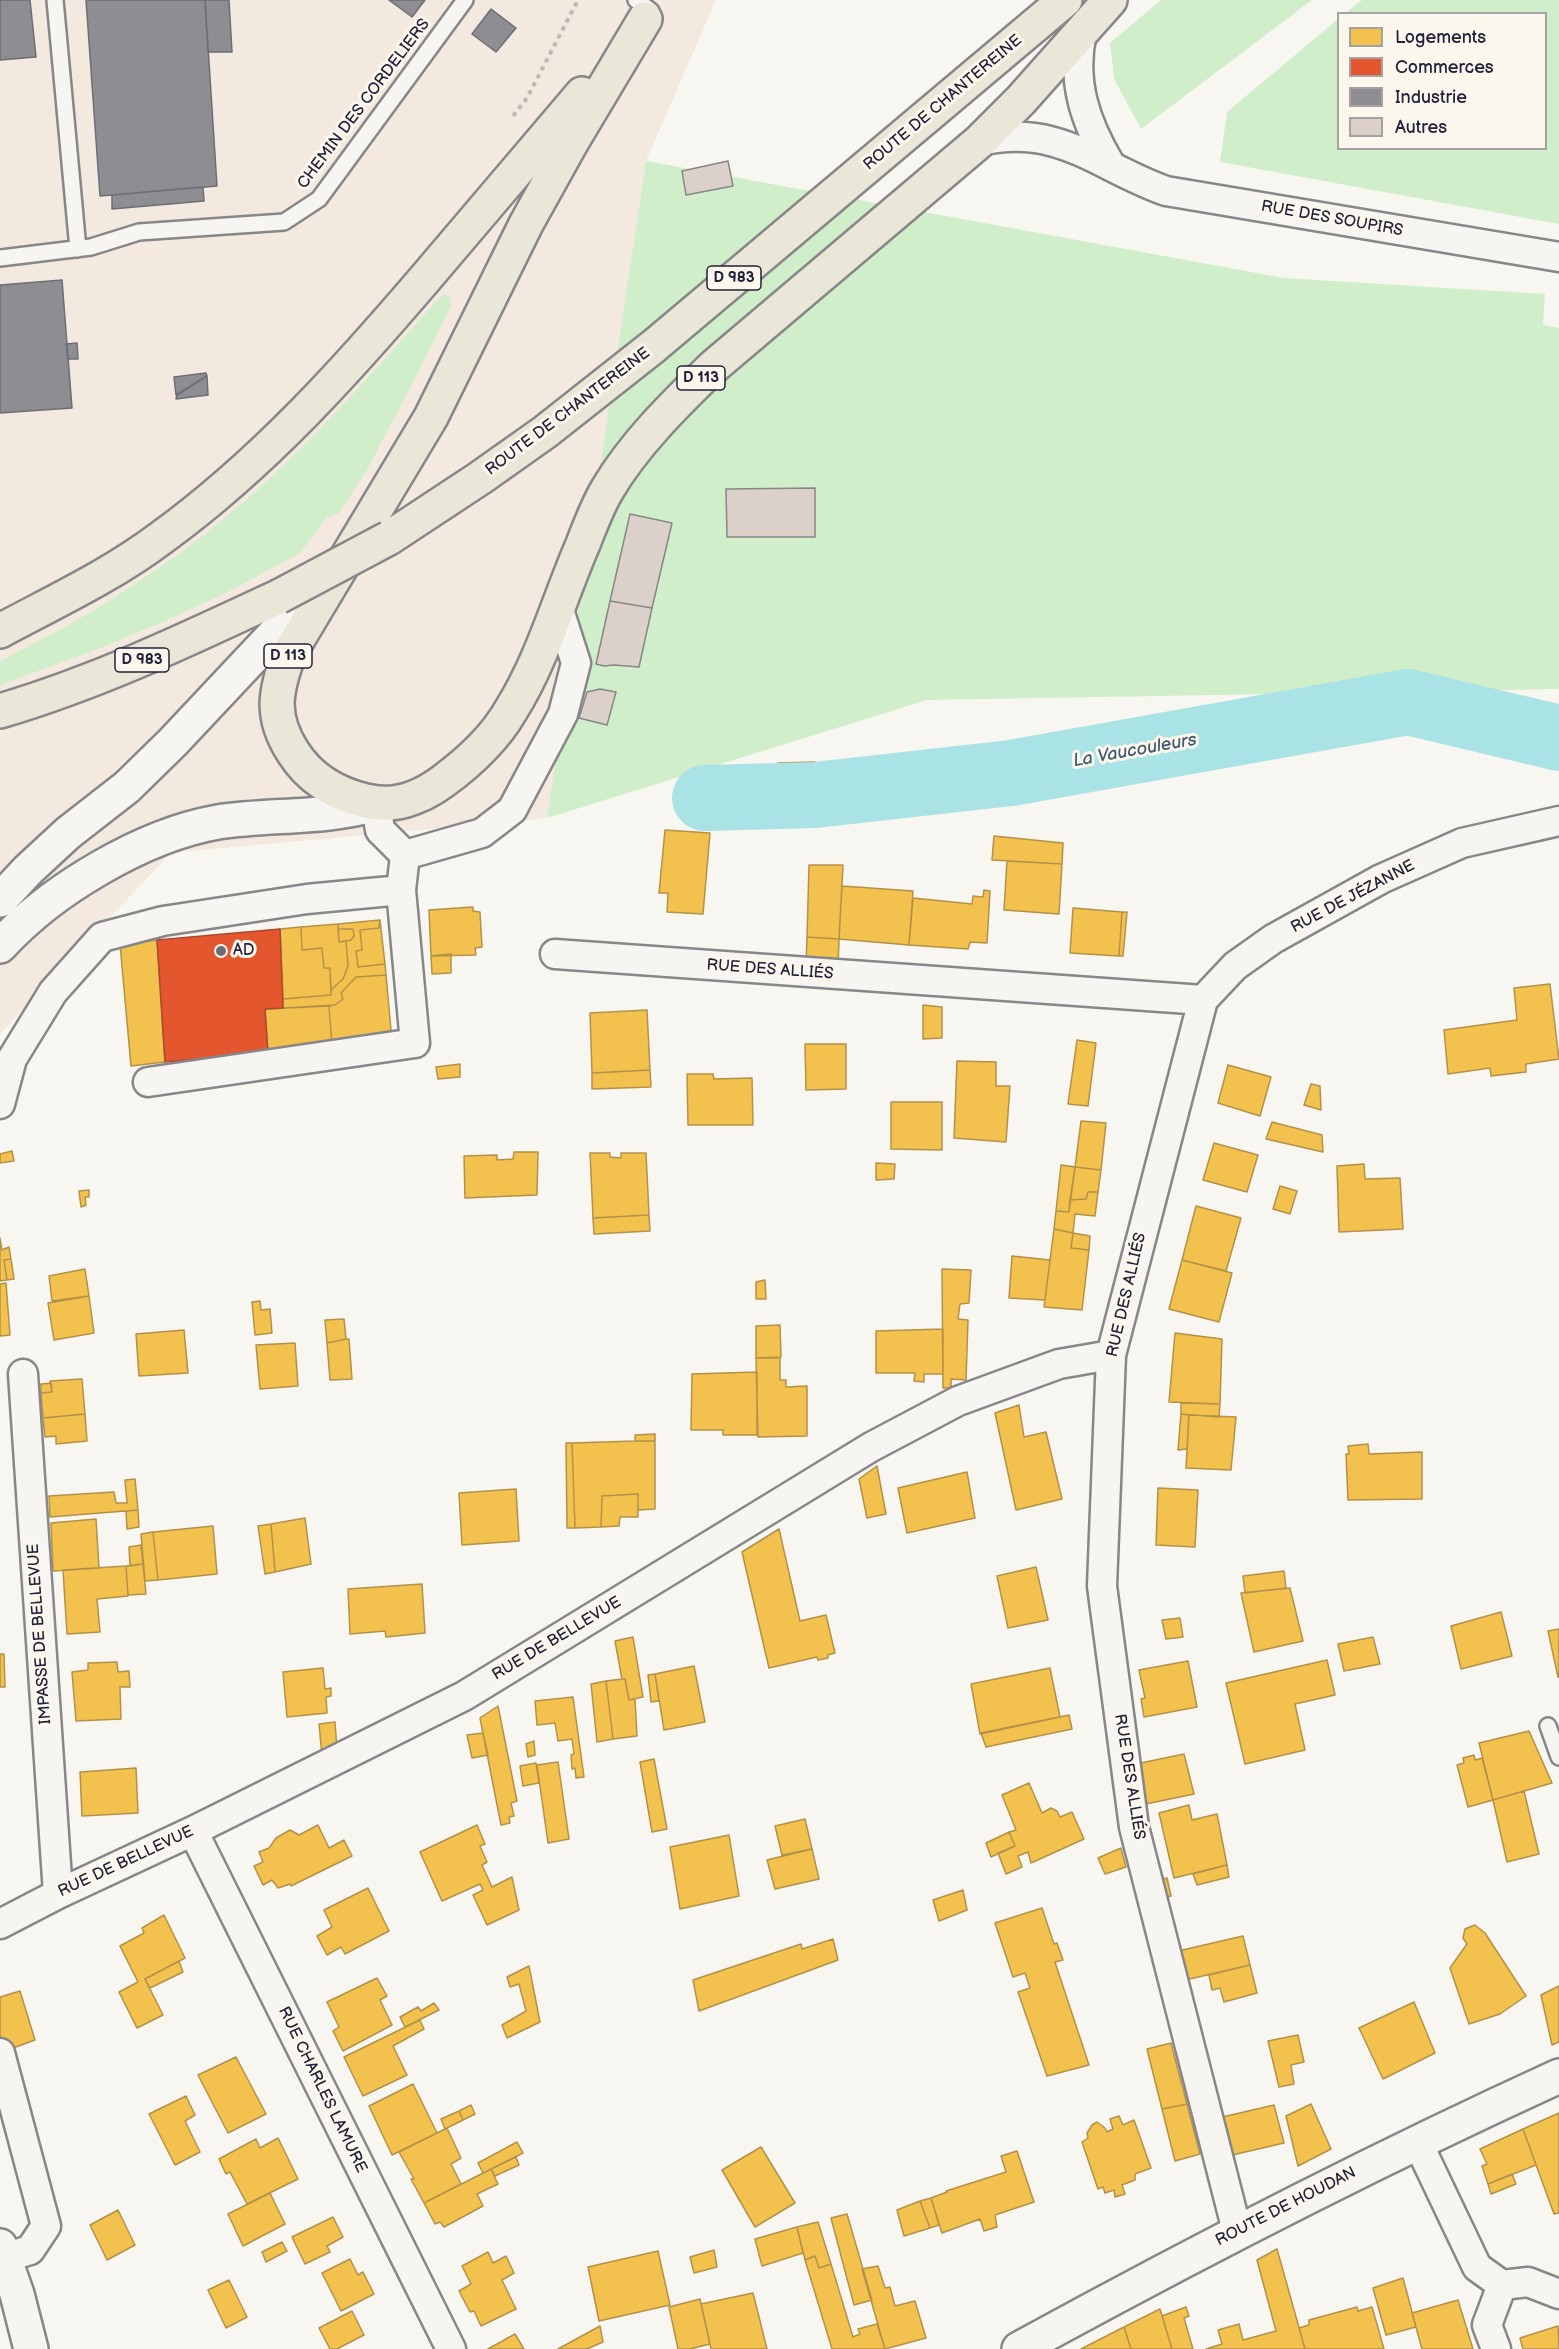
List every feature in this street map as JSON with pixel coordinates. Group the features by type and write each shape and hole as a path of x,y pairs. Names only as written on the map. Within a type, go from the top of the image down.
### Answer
{"main road":[{"name":"ROUTE DE CHANTEREINE","path":"0,711 58,694 159,654 278,597 389,538 480,478 545,432 654,346 1065,0"},
{"name":"D 113","path":"0,946 42,907 80,882 151,842 192,828 220,822 331,814 376,804 394,803 432,789 456,772 491,737 510,712 529,678 606,491 641,444 679,400 713,367 980,141 1110,0"},
{"name":"D 113","path":"376,804 351,798 331,789 301,764 282,732 277,716 278,684 289,654 431,417 526,224 648,7"},
{"path":"0,631 122,564 160,540 200,509 251,464 335,382 378,335 648,7"},
{"name":"D 113","path":"0,900 68,833 126,787 214,700 298,609 392,482"},
{"name":"ROUTE DE HOUDAN","path":"1018,2349 1237,2231 1417,2141 1559,2076"},
{"path":"2,2252 17,2294 31,2349"},
{"path":"17,2294 45,2349"}],"street":[{"name":"RUE DES SOUPIRS","path":"1082,32 1078,49 1078,87 1094,138 1110,164"},
{"name":"RUE DES SOUPIRS","path":"980,141 1015,136 1043,138 1063,143 1166,191 1559,257"},
{"path":"405,855 482,833 512,810 563,714 576,663 558,607"},
{"path":"376,804 380,830 405,855"},
{"name":"RUE DE JÉZANNE","path":"1203,1000 1235,966 1273,939 1381,879 1462,843 1559,821"},
{"path":"148,1082 415,1043 400,890 405,855"},
{"path":"0,1104 12,1059 35,1021 53,992 102,937 163,921 307,898 400,890"},
{"name":"RUE DES ALLIÉS","path":"555,954 1203,1000 1111,1355 1102,1586 1134,1827 1237,2231"},
{"name":"RUE DE BELLEVUE","path":"0,1924 464,1696 871,1447 958,1401 1059,1364 1111,1355"},
{"name":"IMPASSE DE BELLEVUE","path":"23,1374 58,1894"},
{"name":"RUE CHARLES LAMURE","path":"193,1831 451,2349"},
{"path":"0,2052 46,2226 30,2250 2,2252"},
{"path":"1417,2141 1477,2266 1502,2285 1528,2282 1559,2294"},
{"path":"1496,2349 1487,2325 1502,2285"}],"lane":[{"path":"55,0 78,249"},
{"name":"CHEMIN DES CORDELIERS","path":"0,258 91,247 139,232 284,222 319,199 465,0"},
{"path":"1548,1726 1559,1757"}],"path":[{"path":"506,125 527,98 578,0"}],"shaded area":[{"path":"0,0 716,0 646,161 547,818 171,853 0,1034"}],"green space":[{"path":"1161,0 1312,0 1141,129 1114,79 1110,43"},
{"path":"1362,0 1559,0 1559,224 1220,162 1227,112 1337,20 1337,150 1547,150 1547,12 1346,12"},
{"path":"646,161 1284,278 1545,294 1543,325 1559,328 1559,689 927,700 547,818"},
{"path":"445,294 450,297 451,305 367,470 339,513 326,518 300,553 228,592 174,617 103,647 0,685 0,661 65,627 129,588 190,546 247,499 322,427"}],"building: Logements":[{"path":"815,762 815,780 777,780 778,763"},
{"path":"665,830 710,833 703,914 667,912 668,893 659,893"},
{"path":"994,836 1063,843 1062,864 992,860"},
{"path":"1007,861 1062,864 1059,914 1004,910"},
{"path":"809,865 843,865 839,939 807,937"},
{"path":"842,886 913,891 909,945 839,939"},
{"path":"984,890 990,891 987,943 970,942 968,949 909,945 913,898 972,904 973,896 983,897"},
{"path":"473,907 473,911 480,912 482,947 475,948 476,955 431,956 429,910"},
{"path":"1073,908 1122,912 1119,956 1070,953"},
{"path":"1122,912 1127,912 1123,956 1119,956"},
{"path":"380,920 379,928 360,930 362,950 356,951 358,967 385,964 386,975 356,977 341,993 343,999 335,1005 283,1008 283,999 331,995 331,990 343,979 348,966 346,941 351,940 354,936 353,929 338,929 338,924"},
{"path":"380,920 385,964 358,967 356,951 362,950 360,930 379,928"},
{"path":"338,924 339,942 346,941 348,966 343,979 331,990 330,968 324,968 322,948 302,950 301,927"},
{"path":"301,927 302,950 322,948 324,968 330,968 331,995 283,999 280,929"},
{"path":"338,929 353,929 354,936 351,940 339,942"},
{"path":"807,937 839,939 838,968 806,965"},
{"path":"157,940 165,1062 131,1066 120,944"},
{"path":"451,954 451,973 432,974 431,956"},
{"path":"386,975 392,1041 332,1046 329,1006 343,999 341,993 356,977"},
{"path":"1550,984 1559,1059 1526,1064 1526,1072 1491,1076 1490,1068 1448,1074 1444,1030 1517,1020 1514,988"},
{"path":"923,1005 942,1007 942,1038 923,1039"},
{"path":"329,1006 332,1046 268,1053 265,1009"},
{"path":"647,1010 650,1070 592,1073 590,1013"},
{"path":"1077,1040 1096,1043 1088,1106 1068,1104"},
{"path":"805,1044 846,1044 846,1089 806,1090"},
{"path":"957,1061 996,1062 996,1086 1010,1086 1006,1142 954,1138"},
{"path":"460,1064 460,1077 438,1079 436,1067"},
{"path":"1228,1065 1271,1077 1260,1116 1218,1103"},
{"path":"650,1070 651,1087 592,1089 592,1073"},
{"path":"687,1074 713,1074 714,1079 752,1078 753,1125 688,1125"},
{"path":"1311,1084 1320,1086 1321,1110 1304,1105"},
{"path":"891,1102 942,1102 942,1150 891,1149"},
{"path":"1081,1121 1106,1123 1101,1170 1075,1167"},
{"path":"1272,1122 1322,1135 1323,1152 1266,1139"},
{"path":"1214,1143 1258,1155 1247,1192 1203,1180"},
{"path":"12,1151 14,1161 0,1163 0,1154"},
{"path":"514,1152 538,1152 537,1195 465,1198 464,1156 497,1155 497,1160 513,1159"},
{"path":"590,1153 610,1153 610,1157 621,1158 621,1153 646,1153 649,1215 593,1218"},
{"path":"876,1163 895,1164 894,1179 876,1180"},
{"path":"1364,1164 1365,1179 1400,1178 1403,1229 1339,1232 1337,1166"},
{"path":"1061,1165 1075,1167 1069,1212 1056,1211"},
{"path":"1075,1167 1101,1170 1098,1192 1088,1192 1086,1199 1070,1200"},
{"path":"1280,1186 1297,1191 1290,1214 1273,1209"},
{"path":"89,1190 89,1197 85,1197 86,1205 81,1207 79,1191"},
{"path":"1088,1192 1098,1192 1095,1216 1075,1214 1073,1233 1054,1229 1056,1211 1069,1212 1070,1200 1086,1199"},
{"path":"1196,1206 1241,1218 1226,1271 1182,1260"},
{"path":"649,1215 650,1231 594,1234 593,1218"},
{"path":"1054,1229 1073,1233 1071,1248 1089,1250 1082,1310 1044,1307"},
{"path":"1073,1233 1090,1236 1089,1250 1071,1248"},
{"path":"0,1238 2,1250 9,1247 11,1259 4,1260 7,1280 0,1281"},
{"path":"1012,1256 1050,1260 1045,1300 1009,1298"},
{"path":"11,1259 14,1279 7,1280 4,1260"},
{"path":"1182,1260 1232,1273 1219,1322 1169,1309"},
{"path":"85,1269 89,1296 52,1301 49,1276"},
{"path":"942,1269 971,1270 969,1303 960,1304 958,1319 968,1320 966,1380 951,1379 951,1388 943,1388"},
{"path":"765,1280 766,1299 756,1299 756,1282"},
{"path":"6,1283 10,1335 0,1336 0,1284"},
{"path":"89,1296 94,1333 54,1340 48,1303"},
{"path":"260,1301 261,1310 270,1309 272,1333 255,1335 252,1302"},
{"path":"344,1319 346,1339 327,1343 325,1320"},
{"path":"780,1325 781,1357 756,1358 756,1326"},
{"path":"943,1329 943,1374 924,1374 924,1382 914,1381 915,1373 876,1373 876,1331"},
{"path":"184,1330 188,1373 139,1376 136,1334"},
{"path":"1175,1333 1222,1339 1220,1404 1169,1402"},
{"path":"349,1339 352,1379 330,1380 327,1343"},
{"path":"295,1343 298,1386 260,1389 256,1345"},
{"path":"756,1358 780,1358 780,1380 786,1380 786,1387 807,1386 807,1436 758,1437"},
{"path":"757,1372 757,1435 723,1435 723,1430 691,1430 692,1374"},
{"path":"82,1379 85,1414 43,1418 41,1393 52,1392 50,1381"},
{"path":"51,1383 52,1392 41,1393 41,1384"},
{"path":"1181,1403 1220,1404 1219,1417 1181,1414"},
{"path":"1019,1405 1024,1437 1046,1432 1062,1499 1016,1510 995,1413"},
{"path":"85,1414 87,1441 56,1444 56,1436 45,1437 43,1418"},
{"path":"1181,1414 1189,1415 1187,1449 1178,1450"},
{"path":"1189,1415 1236,1417 1231,1470 1186,1468"},
{"path":"655,1434 655,1441 635,1441 635,1435"},
{"path":"655,1441 655,1509 638,1510 638,1494 602,1496 601,1527 575,1528 572,1443"},
{"path":"566,1443 572,1443 575,1528 567,1528"},
{"path":"1368,1444 1369,1454 1422,1452 1422,1499 1348,1500 1346,1454 1349,1454 1348,1446"},
{"path":"877,1466 886,1514 867,1518 859,1479"},
{"path":"967,1472 975,1518 907,1533 898,1488"},
{"path":"135,1479 138,1510 50,1517 49,1496 114,1492 116,1503 127,1503 125,1480"},
{"path":"1158,1488 1198,1490 1195,1547 1156,1545"},
{"path":"516,1489 519,1541 462,1545 459,1493"},
{"path":"638,1494 638,1517 620,1517 619,1526 601,1527 602,1496"},
{"path":"138,1510 139,1527 127,1529 126,1511"},
{"path":"305,1518 311,1564 275,1572 271,1524"},
{"path":"96,1519 99,1568 53,1571 51,1523"},
{"path":"271,1524 275,1572 265,1574 258,1526"},
{"path":"213,1526 217,1574 158,1580 153,1532"},
{"path":"779,1529 800,1621 826,1615 835,1653 828,1655 828,1658 818,1660 817,1657 769,1668 742,1552"},
{"path":"153,1532 158,1580 145,1581 141,1534"},
{"path":"141,1545 143,1564 130,1566 129,1547"},
{"path":"143,1564 146,1594 128,1595 126,1566"},
{"path":"126,1566 128,1596 97,1599 100,1632 67,1634 63,1570"},
{"path":"1036,1567 1048,1620 1008,1628 997,1576"},
{"path":"1284,1571 1286,1588 1245,1593 1243,1576"},
{"path":"422,1584 425,1633 386,1637 385,1631 350,1634 348,1589"},
{"path":"1290,1588 1303,1641 1254,1652 1241,1593"},
{"path":"1501,1612 1512,1656 1461,1669 1451,1626"},
{"path":"1180,1618 1183,1637 1166,1639 1162,1620"},
{"path":"1559,1629 1559,1677 1558,1677 1548,1631"},
{"path":"633,1637 643,1697 629,1700 625,1679 622,1679 615,1641"},
{"path":"1373,1637 1380,1664 1344,1671 1338,1644"},
{"path":"0,1654 4,1654 5,1687 0,1687"},
{"path":"1327,1660 1335,1695 1295,1704 1305,1750 1245,1764 1226,1683"},
{"path":"1188,1661 1197,1707 1144,1717 1141,1699 1145,1698 1139,1670"},
{"path":"117,1662 118,1672 129,1671 130,1687 120,1687 121,1719 76,1721 72,1672 88,1670 88,1663"},
{"path":"694,1666 705,1722 664,1730 655,1674"},
{"path":"323,1668 325,1689 331,1688 331,1696 326,1697 327,1713 287,1717 283,1672"},
{"path":"1050,1668 1060,1717 980,1734 971,1684"},
{"path":"655,1674 659,1701 651,1702 648,1675"},
{"path":"625,1679 629,1700 635,1699 637,1736 613,1739 606,1681"},
{"path":"606,1681 613,1739 597,1742 591,1684"},
{"path":"573,1697 584,1777 576,1778 575,1768 572,1769 571,1755 574,1754 572,1739 558,1741 555,1723 537,1725 535,1701"},
{"path":"498,1706 517,1801 511,1803 514,1816 509,1817 510,1823 501,1825 480,1718"},
{"path":"1069,1715 1072,1729 986,1747 981,1733"},
{"path":"335,1722 337,1749 322,1756 319,1724"},
{"path":"1529,1731 1552,1783 1493,1800 1479,1743"},
{"path":"483,1733 488,1755 472,1758 467,1735"},
{"path":"534,1741 535,1755 528,1757 526,1744"},
{"path":"1184,1754 1194,1794 1141,1805 1136,1764"},
{"path":"1474,1755 1475,1760 1482,1758 1493,1800 1468,1807 1457,1765 1464,1763 1463,1758"},
{"path":"654,1759 667,1829 652,1832 640,1762"},
{"path":"558,1762 569,1839 548,1843 537,1765"},
{"path":"536,1763 539,1783 523,1786 520,1766"},
{"path":"136,1768 138,1813 82,1816 80,1772"},
{"path":"1029,1783 1042,1813 1051,1808 1057,1811 1060,1817 1072,1812 1084,1839 1031,1863 1028,1852 1018,1856 1022,1867 1006,1874 998,1853 1015,1846 1009,1832 1016,1830 1002,1795"},
{"path":"1524,1791 1539,1854 1507,1862 1493,1800"},
{"path":"1189,1805 1192,1820 1217,1814 1227,1865 1174,1878 1159,1813"},
{"path":"805,1819 812,1849 782,1855 775,1826"},
{"path":"318,1825 329,1848 344,1840 352,1856 291,1886 290,1884 278,1888 272,1880 263,1885 254,1866 263,1862 259,1852 269,1848 276,1838 290,1830 299,1835"},
{"path":"477,1825 485,1844 480,1846 487,1862 482,1865 492,1887 512,1877 519,1910 487,1925 473,1895 483,1890 480,1884 442,1901 420,1852"},
{"path":"1009,1832 1015,1846 991,1857 986,1843"},
{"path":"729,1835 739,1896 680,1909 670,1847"},
{"path":"1121,1848 1126,1867 1105,1874 1098,1858"},
{"path":"812,1849 819,1879 775,1889 767,1860"},
{"path":"1227,1865 1229,1877 1197,1885 1193,1874"},
{"path":"1167,1878 1171,1896 1159,1899 1156,1881"},
{"path":"368,1888 389,1931 345,1954 341,1947 327,1955 317,1936 332,1927 324,1910"},
{"path":"963,1890 967,1910 939,1921 933,1900"},
{"path":"1042,1908 1054,1944 1057,1943 1063,1960 1055,1962 1089,2065 1047,2076 1018,1992 1030,1988 1025,1973 1013,1977 995,1923"},
{"path":"164,1915 185,1958 145,1979 163,2015 137,2028 119,1992 138,1982 120,1946 144,1933 142,1928"},
{"path":"1475,1925 1485,1933 1526,1996 1500,2014 1469,2024 1450,1968 1467,1944 1463,1938 1465,1929"},
{"path":"1243,1936 1250,1965 1181,1981 1174,1952"},
{"path":"833,1939 838,1960 699,2011 693,1980 801,1944 802,1949"},
{"path":"179,1961 183,1972 150,1988 145,1979"},
{"path":"1250,1965 1257,1993 1224,2002 1220,1988 1212,1990 1209,1975"},
{"path":"529,1966 540,2022 507,2038 502,2025 526,2011 519,1984 510,1987 507,1977"},
{"path":"377,1978 387,1996 380,2000 392,2025 343,2051 333,2031 339,2027 327,2002"},
{"path":"1559,1986 1559,2042 1552,2045 1541,1995"},
{"path":"20,1991 35,2040 5,2051 0,2035 0,1997"},
{"path":"1414,2002 1435,2053 1383,2079 1359,2028"},
{"path":"434,2003 439,2010 405,2027 400,2017 418,2007 421,2011"},
{"path":"420,2020 424,2029 393,2046 407,2075 363,2096 344,2057"},
{"path":"1298,2035 1304,2062 1291,2065 1294,2084 1279,2087 1268,2041"},
{"path":"1171,2043 1187,2104 1162,2109 1147,2049"},
{"path":"236,2057 266,2114 228,2133 198,2075"},
{"path":"413,2084 437,2133 392,2155 369,2106"},
{"path":"186,2096 195,2115 185,2121 200,2152 175,2165 149,2114"},
{"path":"1187,2104 1200,2154 1175,2161 1162,2109"},
{"path":"1311,2104 1331,2149 1298,2166 1286,2116"},
{"path":"471,2105 475,2114 463,2120 459,2111"},
{"path":"1274,2105 1284,2143 1228,2156 1218,2118"},
{"path":"459,2111 463,2120 445,2129 441,2119"},
{"path":"1559,2113 1559,2213 1554,2214 1523,2129"},
{"path":"1119,2116 1123,2125 1134,2120 1151,2168 1135,2174 1135,2180 1122,2185 1125,2194 1115,2197 1114,2190 1105,2193 1103,2187 1098,2189 1082,2142 1088,2138 1087,2133 1092,2125 1097,2122 1107,2132 1113,2129 1110,2119"},
{"path":"447,2128 461,2158 451,2164 461,2184 424,2203 399,2152"},
{"path":"1523,2129 1536,2165 1488,2184 1482,2166 1487,2164 1480,2149"},
{"path":"278,2138 298,2179 247,2204 230,2172 226,2174 219,2159 256,2139 260,2148"},
{"path":"517,2142 523,2153 483,2173 478,2163"},
{"path":"761,2147 795,2203 755,2227 722,2170"},
{"path":"1017,2151 1034,2202 995,2215 997,2227 984,2231 980,2219 942,2233 931,2198 1006,2172 1001,2156"},
{"path":"516,2157 519,2165 495,2176 491,2169"},
{"path":"491,2169 498,2184 477,2194 483,2206 444,2227 440,2222 435,2224 424,2203"},
{"path":"1512,2174 1516,2184 1491,2194 1488,2184"},
{"path":"270,2193 285,2224 243,2246 228,2214"},
{"path":"931,2198 939,2225 930,2228 920,2201"},
{"path":"920,2201 930,2228 904,2236 897,2210"},
{"path":"118,2210 135,2245 107,2260 90,2225"},
{"path":"847,2214 872,2300 854,2305 831,2218"},
{"path":"333,2217 343,2237 327,2246 330,2252 305,2264 292,2237"},
{"path":"818,2222 831,2264 819,2268 815,2256 805,2260 797,2227"},
{"path":"797,2227 803,2253 762,2266 755,2239"},
{"path":"282,2242 287,2251 266,2262 262,2252"},
{"path":"1277,2249 1305,2349 1206,2349 1222,2344 1218,2330 1239,2324 1243,2340 1276,2331 1257,2260"},
{"path":"714,2250 717,2267 694,2273 690,2257"},
{"path":"658,2251 670,2305 599,2321 588,2267"},
{"path":"488,2252 493,2263 506,2256 514,2273 502,2280 516,2309 481,2326 474,2311 470,2312 459,2291 471,2284 462,2266"},
{"path":"815,2256 819,2268 831,2264 853,2337 860,2334 858,2329 877,2324 885,2349 832,2349 805,2260"},
{"path":"350,2259 358,2275 363,2272 374,2294 341,2311 322,2273"},
{"path":"878,2266 885,2288 890,2287 895,2306 915,2301 926,2338 885,2349 862,2269"},
{"path":"1403,2278 1416,2327 1386,2335 1373,2288"},
{"path":"229,2280 247,2317 226,2328 208,2290"},
{"path":"753,2293 767,2349 711,2349 701,2304"},
{"path":"700,2299 710,2344 690,2349 678,2349 669,2307"},
{"path":"1458,2300 1473,2349 1422,2349 1412,2313"},
{"path":"1186,2307 1189,2316 1184,2318 1193,2349 1172,2349 1162,2316"},
{"path":"1357,2307 1358,2311 1372,2307 1384,2349 1305,2349 1299,2328 1309,2325 1309,2320"},
{"path":"1160,2309 1172,2349 1131,2349 1124,2327"},
{"path":"352,2311 364,2335 337,2349 330,2349 319,2328"},
{"path":"600,2326 603,2342 587,2349 558,2349"},
{"path":"1558,2326 1559,2349 1523,2349 1520,2338"},
{"path":"1124,2327 1131,2349 1081,2349"},
{"path":"515,2334 524,2349 488,2349"}],"building: Commerces":[{"path":"280,929 283,1008 265,1009 268,1053 165,1062 157,940"}],"building: Industrie":[{"path":"0,0 30,0 36,57 0,60"},
{"path":"86,0 205,0 217,186 100,196"},
{"path":"205,0 229,0 232,52 208,52"},
{"path":"389,0 425,0 412,17"},
{"path":"491,9 516,28 496,52 472,34"},
{"path":"203,187 204,201 112,209 112,195"},
{"path":"62,280 72,408 0,413 0,285"},
{"path":"77,343 78,359 68,359 66,344"},
{"path":"206,373 207,376 176,395 174,377"},
{"path":"207,376 208,395 176,399 177,395"}],"building: Autres":[{"path":"728,161 733,186 686,195 682,171"},
{"path":"815,488 815,537 727,537 726,489"},
{"path":"630,514 672,523 652,608 610,601"},
{"path":"610,601 652,608 639,667 596,664"},
{"path":"600,689 616,692 607,725 579,718 587,692"}],"waterway":[{"name":"La Vaucouleurs","path":"705,798 815,795 1011,773 1408,702 1559,738"}],"place":[{"name":"AD","path":"221,951"}]}
